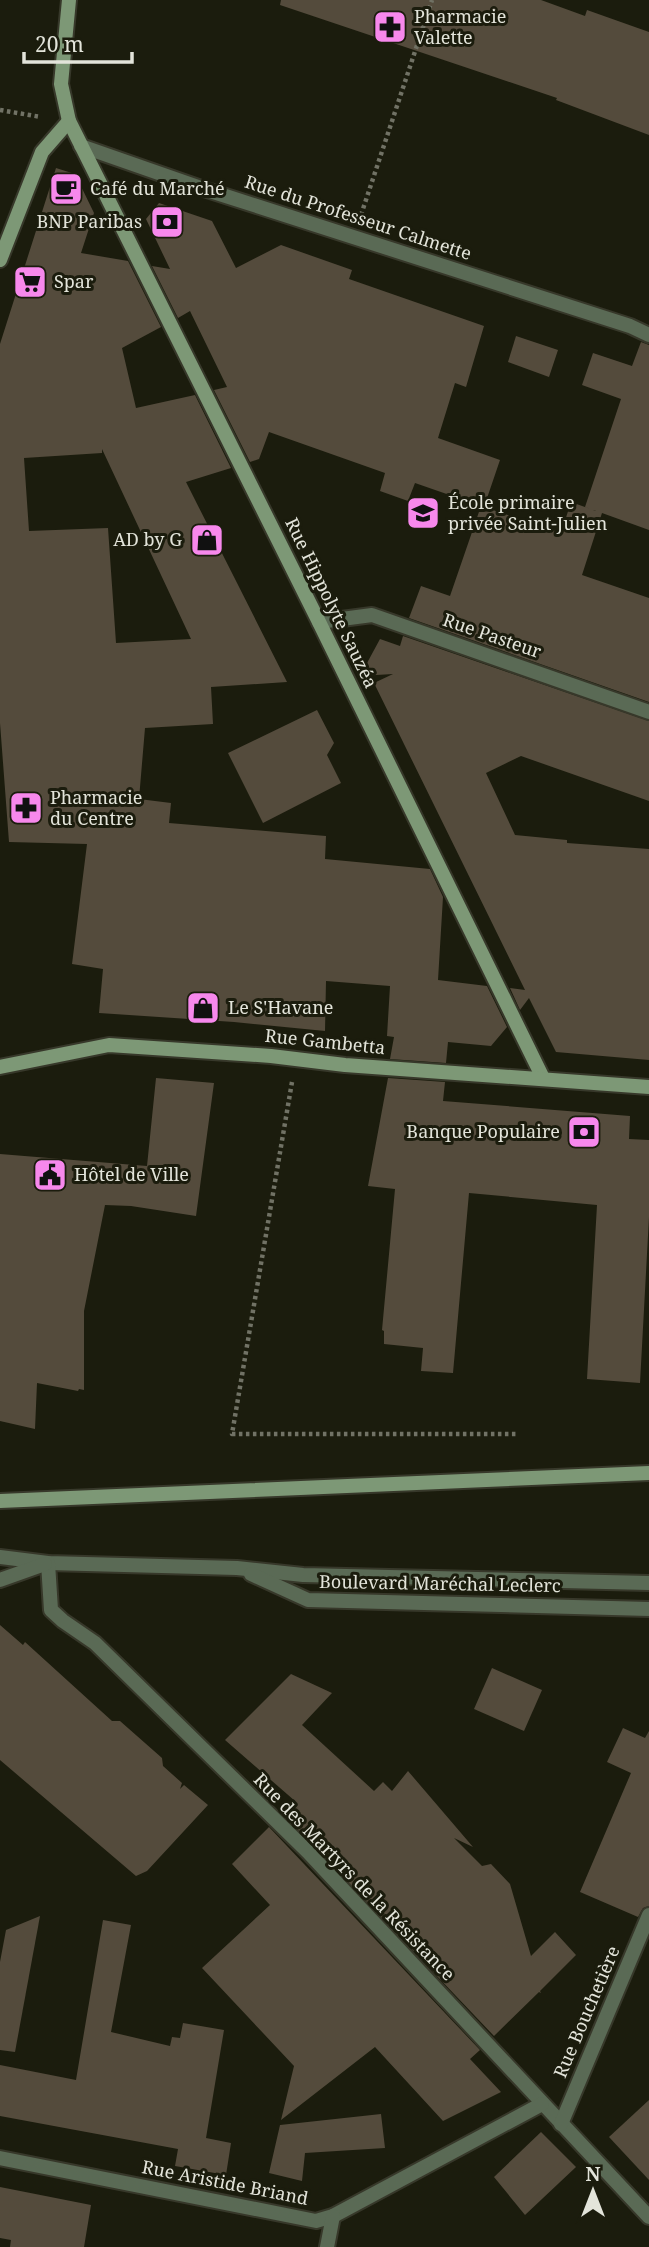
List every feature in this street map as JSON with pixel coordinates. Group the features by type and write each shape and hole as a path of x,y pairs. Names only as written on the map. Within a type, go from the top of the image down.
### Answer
{"street":[{"path":"69,0 61,84 69,121 81,146"},
{"path":"0,260 42,152 69,121"},
{"name":"Rue du Professeur Calmette","path":"81,146 207,190 630,326 649,335"},
{"name":"Rue Hippolyte Sauzéa","path":"81,146 320,622 543,1078"},
{"name":"Rue Pasteur","path":"320,622 372,615 649,712"},
{"name":"Rue Gambetta","path":"0,1067 109,1045 649,1087"},
{"path":"0,1501 649,1473"},
{"name":"Boulevard Maréchal Leclerc","path":"0,1558 48,1563 237,1568 303,1575 649,1583"},
{"name":"Boulevard Maréchal Leclerc","path":"0,1580 48,1563"},
{"name":"Rue des Martyrs de la Résistance","path":"48,1563 51,1610 95,1643 308,1852 649,2217"},
{"name":"Boulevard Maréchal Leclerc","path":"237,1568 308,1600 649,1609"},
{"name":"Rue Bouchetière","path":"561,2124 649,1915"},
{"name":"Rue Aristide Briand","path":"0,2158 317,2221 333,2216 541,2104"},
{"path":"327,2247 333,2216"}],"path":[{"path":"353,236 432,0"},
{"path":"0,110 69,121"},
{"path":"296,1059 232,1434 518,1434"}],"building":[{"path":"281,0 541,0 585,16 587,10 649,32 649,135 556,100 557,98 280,5"},
{"path":"56,168 75,174 94,213 81,253 128,261 161,327 122,348 136,408 195,395 231,468 186,482 287,682 211,687 213,724 145,728 139,799 171,803 169,823 326,836 325,859 430,869 443,897 438,980 487,986 507,1027 491,1046 448,1042 446,1063 390,1059 394,1037 387,1036 390,986 326,981 325,1031 99,1013 103,969 72,964 87,844 9,842 0,723 0,344","holes":["102,449 191,639 116,643 108,528 29,531 24,458 102,453"]},
{"path":"159,203 212,221 236,268 281,245 352,270 349,279 484,326 466,387 455,383 438,438 500,460 484,507 415,483 408,501 380,491 385,473 269,432 259,459 250,462 214,390 227,387 190,311 178,318 152,266 170,269 146,219"},
{"path":"516,336 558,350 549,377 508,362"},
{"path":"641,342 649,345 649,530 602,513 582,575 649,598 649,702 409,618 421,586 450,596 481,506 561,533 571,502 596,511 585,507 621,399 582,385 593,353 632,366"},
{"path":"403,636 649,721 649,801 521,756 486,773 515,835 567,840 567,843 649,849 649,1060 556,1052 529,998 520,1010 510,988 525,990 374,683 393,674 360,676 380,639 400,646"},
{"path":"317,710 334,743 327,755 341,783 263,823 228,753"},
{"path":"156,1078 214,1083 196,1216 131,1206 105,1205 84,1311 84,1390 37,1383 35,1429 0,1421 0,1154 147,1166"},
{"path":"388,1078 445,1082 443,1101 630,1116 629,1139 649,1140 649,1217 640,1383 587,1379 597,1205 469,1193 453,1373 421,1371 423,1348 384,1344 382,1330 395,1189 368,1186"},
{"path":"0,1625 23,1645 25,1642 112,1721 120,1721 162,1758 163,1766 182,1783 180,1789 184,1785 208,1805 147,1871 136,1876 0,1760"},
{"path":"492,1668 542,1690 524,1731 474,1709"},
{"path":"291,1674 332,1693 302,1725 374,1791 383,1782 392,1791 408,1771 473,1847 454,1838 482,1866 491,1864 510,1884 531,1956 555,1932 576,1955 541,1993 494,2036 282,1813 295,1801 225,1740"},
{"path":"623,1728 645,1738 649,1731 649,1906 643,1908 638,1917 580,1892 631,1773 607,1762"},
{"path":"269,1827 480,2050 470,2059 501,2092 443,2121 375,2047 281,2120 294,2066 202,1968 270,1905 232,1864"},
{"path":"40,1916 15,2052 0,2050 0,1962 6,1930"},
{"path":"103,1920 131,1925 111,2032 170,2046 172,2037 180,2038 183,2023 224,2030 206,2138 231,2143 226,2175 175,2166 178,2149 0,2116 0,2065 76,2080"},
{"path":"649,2100 649,2180 609,2137"},
{"path":"381,2114 385,2148 305,2153 302,2181 269,2173 280,2125"},
{"path":"541,2132 576,2167 525,2215 494,2177"},
{"path":"0,2187 91,2205 84,2247 10,2247 11,2240 0,2238"}],"place":[{"name":"Pharmacie Valette","path":"390,27"},
{"name":"Café du Marché","path":"66,189"},
{"name":"BNP Paribas","path":"167,222"},
{"name":"Spar","path":"30,282"},
{"name":"École primaire privée Saint-Julien","path":"423,513"},
{"name":"AD by G","path":"207,540"},
{"name":"Pharmacie du Centre","path":"26,808"},
{"name":"Le S'Havane","path":"203,1008"},
{"name":"Banque Populaire","path":"584,1132"},
{"name":"Hôtel de Ville","path":"50,1175"}]}
